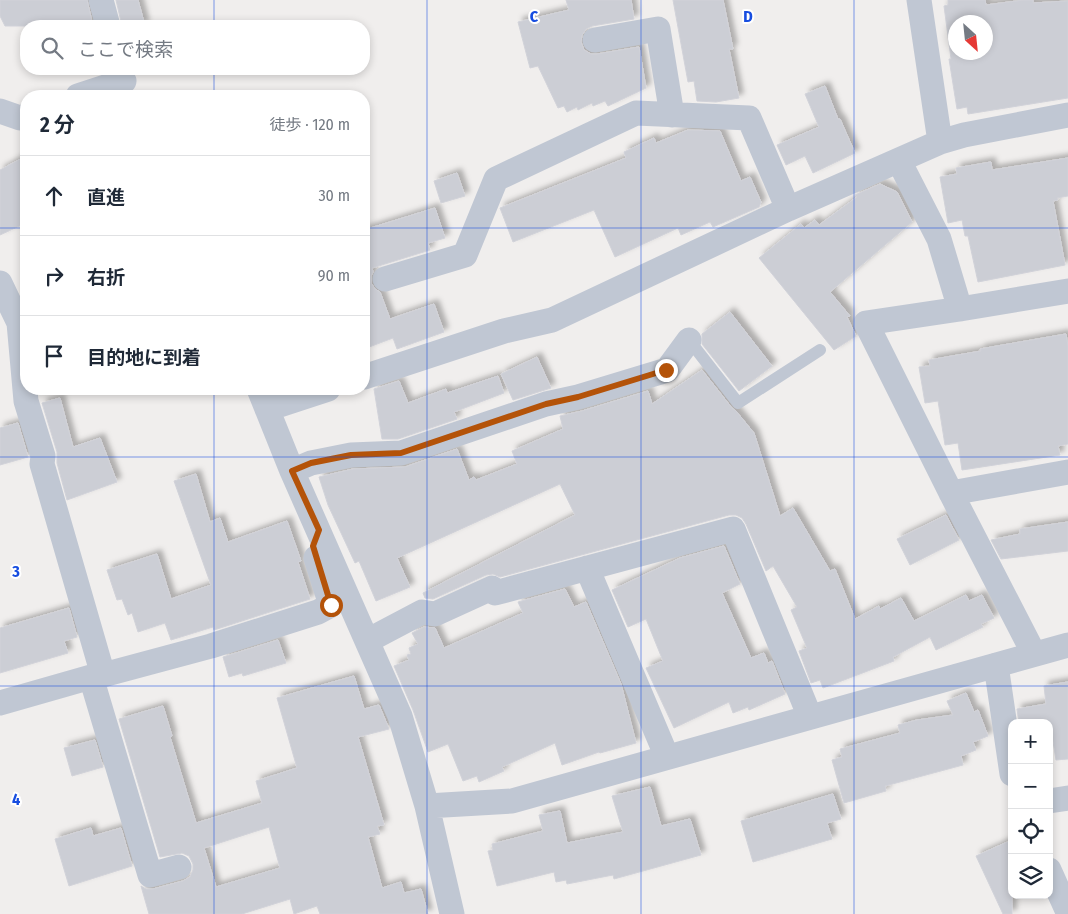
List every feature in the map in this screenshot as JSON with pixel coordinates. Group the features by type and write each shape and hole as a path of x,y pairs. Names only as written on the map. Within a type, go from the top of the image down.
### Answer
{"street":[{"path":"100,0 106,20"},
{"path":"920,0 940,142"},
{"path":"595,40 658,29 672,115"},
{"path":"98,90 125,82"},
{"path":"0,111 20,118"},
{"path":"385,279 465,255 496,179 636,113 749,118 788,209"},
{"path":"370,375 504,331 552,320 788,209 940,142 964,135 1068,115"},
{"path":"899,161 939,239 960,309"},
{"path":"0,283 19,323 20,334"},
{"path":"1034,654 866,324 1068,291"},
{"path":"292,471 311,463 351,455 401,453 546,404 578,397 666,370 689,340"},
{"path":"25,395 43,456 42,464 150,875 179,866"},
{"path":"289,395 263,399 292,471 400,716 427,806 452,914"},
{"path":"951,493 1068,472"},
{"path":"367,640 422,612 435,614 492,588 495,593 734,529 810,717"},
{"path":"0,704 211,646 318,612 331,605 313,546 319,530"},
{"path":"587,568 667,758"},
{"path":"427,806 512,801 1068,645"},
{"path":"996,665 1011,764"},
{"path":"1053,800 1068,798"},
{"path":"1053,879 1068,912"}],"lane":[{"path":"689,340 738,403 820,350"}],"building":[{"path":"0,0 87,0 92,20 20,20 20,26 5,26 0,16"},
{"path":"116,0 138,0 143,20 121,20"},
{"path":"566,0 631,0 634,19 592,26 586,29 582,35 581,42 584,50 591,54 639,47 646,88 608,106 605,101 593,106 592,103 578,110 577,107 567,112 564,106 558,108 538,66 530,68 518,22 569,10"},
{"path":"673,0 723,0 733,49 729,49 739,98 716,102 697,101 694,81 688,82"},
{"path":"948,0 985,0 986,5 1024,0 1033,0 1033,3 1068,1 1068,98 968,114 967,107 957,109 949,60 993,60 993,15 948,15 948,36 944,6 948,5"},
{"path":"825,86 838,119 840,119 855,153 813,173 805,156 786,165 777,145 819,127 805,94"},
{"path":"688,130 720,131 741,181 750,177 761,202 759,207 713,227 710,222 681,235 678,228 615,257 594,210 513,242 500,208 626,158 624,152 654,138 656,143"},
{"path":"1068,158 1068,196 1057,198 1058,200 1053,201 1065,265 978,282 968,236 965,236 962,220 948,223 940,177 957,174 956,168 991,162 992,170"},
{"path":"20,159 20,226 0,235 0,170"},
{"path":"457,173 465,196 441,203 434,181"},
{"path":"880,184 897,192 912,222 830,292 850,316 847,317 856,336 834,350 759,258 801,224 804,228 815,220 819,225 857,197 855,195"},
{"path":"435,208 445,238 428,243 430,250 372,268 371,283 380,292 390,319 434,304 444,332 397,349 393,338 370,347 370,228"},
{"path":"730,312 772,366 739,391 702,344 702,334"},
{"path":"1066,334 1068,346 1068,444 1058,446 1060,455 962,470 958,443 945,445 938,401 925,403 919,367 930,366 929,360"},
{"path":"537,357 551,388 513,400 501,374"},
{"path":"702,370 754,433 780,516 793,508 830,571 835,569 855,619 879,606 880,609 901,598 914,621 966,595 969,601 982,595 994,618 981,624 983,627 936,650 930,637 893,657 894,661 823,688 820,680 811,683 799,651 807,648 791,610 797,607 773,566 766,571 746,524 742,518 736,515 729,515 500,577 493,574 486,575 433,599 425,598 423,593 575,515 560,484 397,558 410,587 376,601 359,561 355,563 328,505 319,477 353,469 405,467 457,449 469,480 474,477 476,480 517,464 512,451 563,429 560,416 648,391 652,404"},
{"path":"498,376 504,393 454,412 457,419 398,439 382,439 374,389 399,381 408,403 446,389 447,393"},
{"path":"60,398 73,447 100,438 117,482 67,500 57,463 57,452 42,403"},
{"path":"18,423 28,457 0,465 0,428"},
{"path":"196,474 210,522 220,518 228,542 287,521 301,561 298,562 310,599 214,630 213,627 171,640 165,623 138,632 132,613 128,615 122,599 117,600 107,570 157,554 171,599 211,585 174,481"},
{"path":"946,515 959,540 910,565 897,539"},
{"path":"1068,522 1068,551 1001,559 991,540 1020,534 1020,529"},
{"path":"724,546 740,584 722,593 751,658 764,653 768,663 772,661 785,694 749,710 748,707 733,713 729,702 674,728 646,668 663,661 646,619 628,627 612,590 680,558"},
{"path":"565,589 574,607 586,602 621,684 636,743 599,752 562,765 555,743 502,767 504,771 479,782 477,776 463,781 448,744 428,752 394,666 409,660 407,655 411,654 409,648 418,644 412,633 424,627 435,628 444,648 523,613 518,602"},
{"path":"69,608 77,637 64,641 68,653 0,673 0,628"},
{"path":"278,640 286,663 243,676 242,673 229,677 223,657"},
{"path":"354,676 364,709 379,705 389,729 358,737 384,825 377,826 380,834 368,837 382,888 401,882 404,893 421,889 428,914 320,914 317,906 294,914 290,899 242,914 149,914 141,886 146,889 153,889 183,881 190,877 193,864 189,856 182,853 160,857 119,719 163,706 172,736 170,737 196,823 262,803 256,781 297,768 277,698","holes":["269,827 280,868 216,887 204,848"]},
{"path":"1068,682 1068,759 1056,760 1053,742 1053,719 1018,719 1017,709 1046,704 1044,686"},
{"path":"966,693 974,712 978,710 988,736 973,742 976,750 961,756 963,765 885,786 886,791 844,803 832,760 842,757 840,749 900,733 898,725 917,720 953,715 947,701"},
{"path":"95,740 103,767 72,776 64,748"},
{"path":"650,787 661,826 690,819 701,855 614,879 613,875 567,884 566,880 556,882 554,872 497,886 488,851 493,850 492,844 543,831 539,815 560,811 567,843 623,832 612,796"},
{"path":"833,794 841,819 827,823 832,839 753,862 741,821"},
{"path":"91,828 93,836 121,828 132,866 69,886 55,839"},
{"path":"1008,842 1008,899 1012,899 1012,914 1003,914 976,856"}],"route":[{"path":"331,605 313,546 319,530 292,471 311,463 351,455 401,453 546,404 578,397 666,370"}]}
